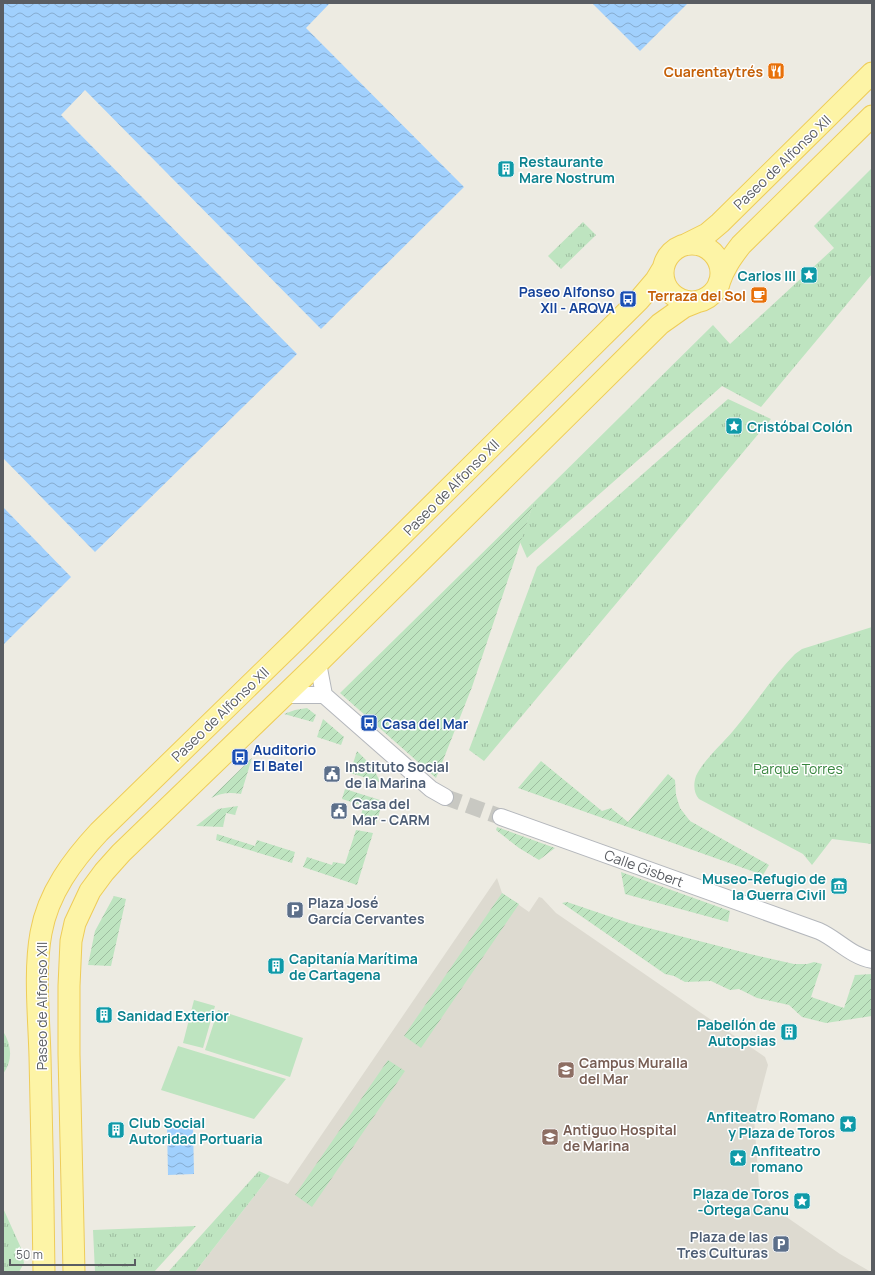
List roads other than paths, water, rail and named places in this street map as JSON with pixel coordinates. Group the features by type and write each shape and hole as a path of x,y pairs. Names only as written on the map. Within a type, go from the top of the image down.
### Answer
{"main road":[{"name":"Paseo de Alfonso XII","path":"687,244 707,234 720,223 872,73"},
{"path":"719,283 721,272 719,261 708,248 698,244 687,244 676,248 668,255 663,265 663,282 673,295 688,302 699,301 709,296 713,293 719,283 730,258 872,116"},
{"name":"Paseo de Alfonso XII","path":"44,1272 38,959 41,932 54,894 79,853 639,300 652,286 662,270"},
{"name":"Paseo de Alfonso XII","path":"74,1272 69,1006 71,940 75,923 90,891 108,867 318,663 660,324 684,307 699,301"},
{"path":"296,640 318,663"}],"street":[{"path":"318,663 324,695 431,789 445,797"},
{"path":"284,696 324,695"},
{"name":"Calle Gisbert","path":"501,817 818,931 831,937 854,953 872,960"}],"water":[{"path":"3,3 330,3 306,28 464,187 321,329 85,90 61,115 297,354 95,552 3,458"},
{"path":"592,3 688,3 640,51"},
{"path":"3,507 71,577 3,645"},
{"path":"167,1125 193,1125 194,1174 168,1175"}],"tunnel":[{"path":"445,797 501,817"}],"place":[{"name":"Cuarentaytrés","path":"776,71"},
{"name":"Restaurante Mare Nostrum","path":"506,169"},
{"name":"Carlos III","path":"809,275"},
{"name":"Terraza del Sol","path":"759,295"},
{"name":"Paseo Alfonso XII - ARQVA","path":"628,299"},
{"name":"Cristóbal Colón","path":"734,426"},
{"name":"Casa del Mar","path":"369,723"},
{"name":"Auditorio El Batel","path":"240,757"},
{"name":"Instituto Social de la Marina","path":"332,774"},
{"name":"Casa del Mar - CARM","path":"339,811"},
{"name":"Museo-Refugio de la Guerra Civil","path":"839,886"},
{"name":"Plaza José García Cervantes","path":"295,910"},
{"name":"Capitanía Marítima de Cartagena","path":"276,966"},
{"name":"Sanidad Exterior","path":"104,1015"},
{"name":"Pabellón de Autopsias","path":"789,1032"},
{"name":"Campus Muralla del Mar","path":"566,1070"},
{"name":"Anfiteatro Romano y Plaza de Toros","path":"848,1124"},
{"name":"Club Social Autoridad Portuaria","path":"116,1130"},
{"name":"Antiguo Hospital de Marina","path":"550,1137"},
{"name":"Anfiteatro romano","path":"738,1158"},
{"name":"Plaza de Toros -Òrtega Canu","path":"802,1201"},
{"name":"Plaza de las Tres Culturas","path":"781,1244"}],"park label":[{"name":"Parque Torres","path":"798,768"}]}
